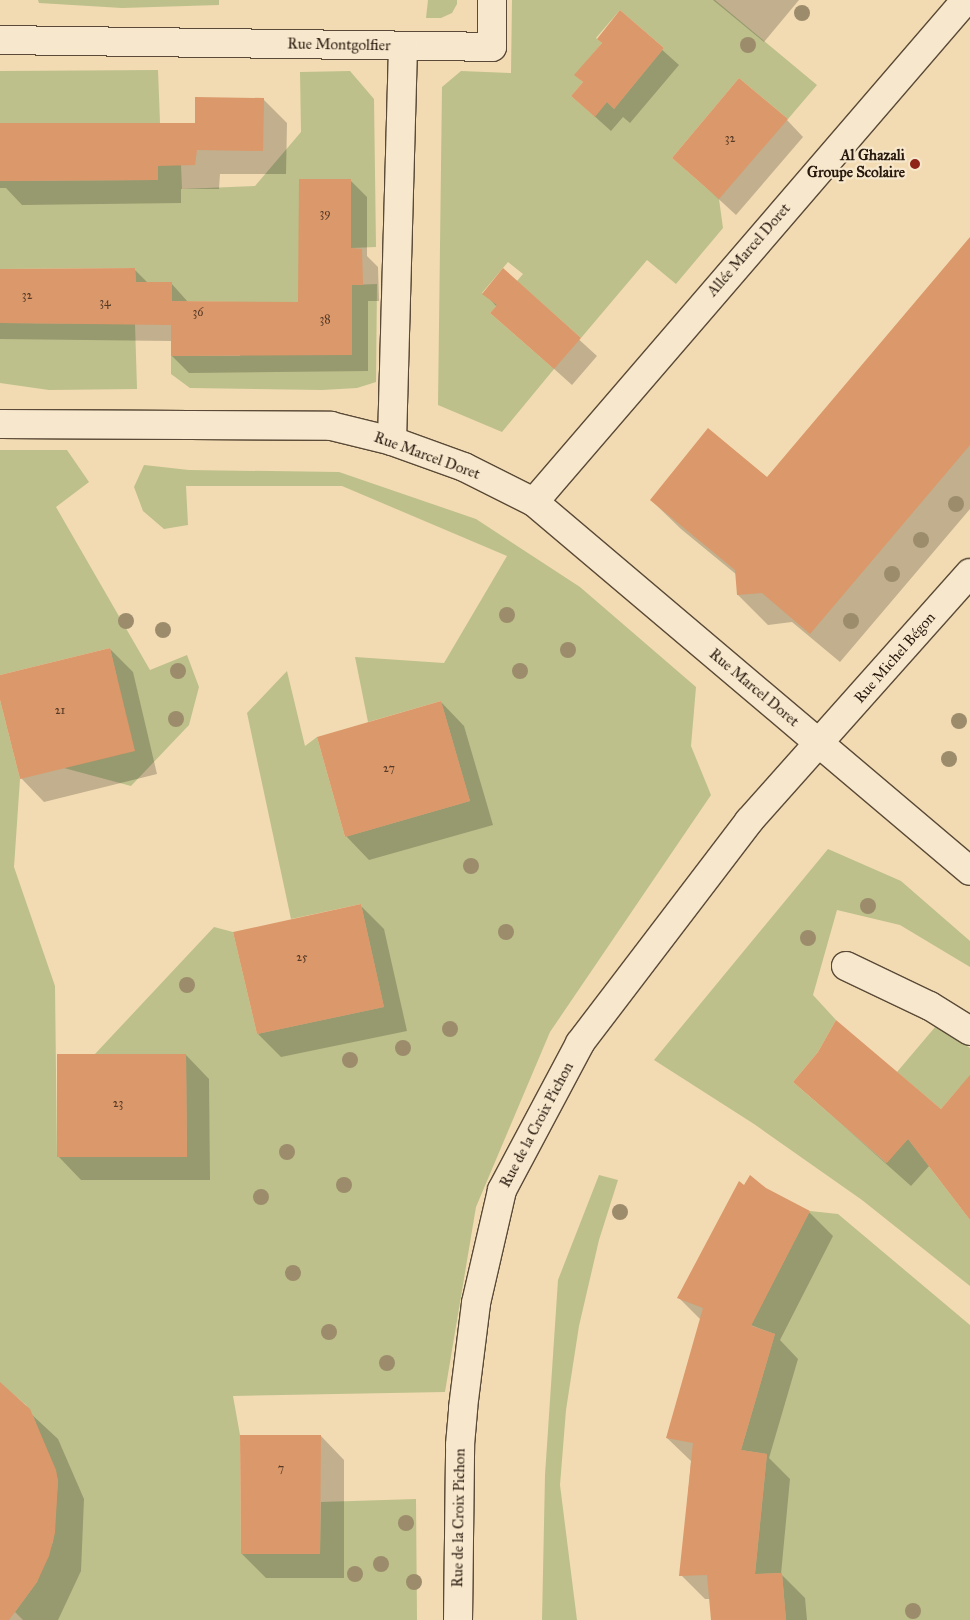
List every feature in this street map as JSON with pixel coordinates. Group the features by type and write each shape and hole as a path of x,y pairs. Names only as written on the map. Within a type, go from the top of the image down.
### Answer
{"street":[{"path":"403,46 492,47 492,0"},
{"name":"Allée Marcel Doret","path":"534,502 966,0"},
{"name":"Rue Montgolfier","path":"0,40 403,46 392,441"},
{"name":"Rue Marcel Doret","path":"0,424 331,426 392,441 464,467 534,502 970,871"},
{"name":"Rue Michel Bégon","path":"820,744 970,573"},
{"name":"Rue de la Croix Pichon","path":"458,1620 462,1426 476,1303 502,1190 580,1043 749,820 820,744"},
{"path":"846,966 930,1006 970,1031"}],"green space":[{"path":"38,0 219,0 219,5 122,8 39,3"},
{"path":"428,0 457,0 457,4 452,13 441,18 426,18"},
{"path":"512,0 715,0 817,85 788,119 739,78 672,158 719,199 723,228 676,284 647,260 581,338 517,281 523,274 508,262 482,293 497,305 490,313 554,369 502,432 438,405 442,87 461,71 511,73","holes":["620,10 664,48 614,109 607,102 594,116 571,96 583,82 575,75 602,43 596,38"]},
{"path":"158,70 160,123 0,123 0,71"},
{"path":"350,71 374,99 376,247 351,248 351,179 299,179 352,285 377,284 376,382 357,388 322,390 190,388 171,374 171,356 240,356 241,302 172,301 136,282 135,268 0,269 0,181 157,180 158,165 181,165 182,189 255,186 301,132 300,72"},
{"path":"0,323 135,324 137,389 49,390 0,383"},
{"path":"0,450 67,450 89,482 56,507 150,670 187,655 199,687 189,725 131,786 64,768 117,678 110,648 0,675"},
{"path":"144,465 189,470 339,472 476,519 580,587 696,687 691,746 711,795 550,1032 476,1207 445,1392 233,1396 240,1435 241,1554 320,1554 321,1502 416,1499 417,1620 23,1620 15,1612 37,1582 53,1542 58,1481 34,1418 26,1405 0,1383 0,700 20,779 14,867 55,986 57,1157 187,1157 186,1054 95,1054 214,927 233,932 257,1034 384,1007 361,904 291,919 247,713 287,671 305,746 317,737 345,837 470,801 441,701 368,722 355,657 444,663 507,556 342,486 186,486 188,525 164,529 143,511 134,487"},
{"path":"828,849 901,881 970,941 970,967 900,925 837,910 813,995 836,1020 818,1052 793,1082 886,1163 908,1139 970,1220 970,1286 862,1200 754,1124 654,1060"},
{"path":"936,1026 970,1048 970,1099 960,1087 941,1109 897,1072"},
{"path":"599,1175 618,1180 599,1240 579,1326 566,1410 560,1485 577,1620 542,1620 545,1475 558,1280"},
{"path":"810,1211 838,1214 970,1325 970,1620 786,1620 782,1573 755,1574 767,1454 741,1450 775,1334 751,1325"}],"building":[{"path":"620,10 664,48 614,109 607,102 595,117 571,96 583,82 574,75 602,43 597,39"},
{"path":"739,78 788,119 719,199 672,158"},
{"path":"195,97 264,98 263,151 197,150 195,165 158,166 158,180 0,181 0,123 195,123"},
{"path":"299,179 351,179 351,248 362,249 363,285 352,285 352,355 171,356 171,325 0,323 0,269 135,268 136,282 172,282 172,301 298,302"},
{"path":"970,237 970,445 810,634 762,593 737,595 735,570 650,500 708,428 767,477"},
{"path":"503,268 581,338 554,369 490,313 497,305 482,294"},
{"path":"110,648 135,751 20,779 0,700 0,675"},
{"path":"441,701 470,801 345,837 317,737"},
{"path":"361,904 384,1007 257,1034 233,932"},
{"path":"836,1020 941,1109 970,1075 970,1220 908,1139 887,1163 793,1082 818,1052"},
{"path":"57,1054 186,1054 187,1157 57,1157"},
{"path":"750,1175 766,1188 810,1211 751,1326 775,1334 741,1450 767,1454 755,1574 782,1573 786,1620 711,1620 707,1575 679,1576 693,1443 666,1438 703,1308 677,1298 739,1181 744,1185"},
{"path":"0,1382 30,1409 56,1470 58,1481 55,1533 49,1556 37,1582 9,1620 0,1620"},
{"path":"240,1435 321,1435 320,1554 241,1554"}],"place":[{"name":"Al Ghazali Groupe Scolaire","path":"915,164"}]}
